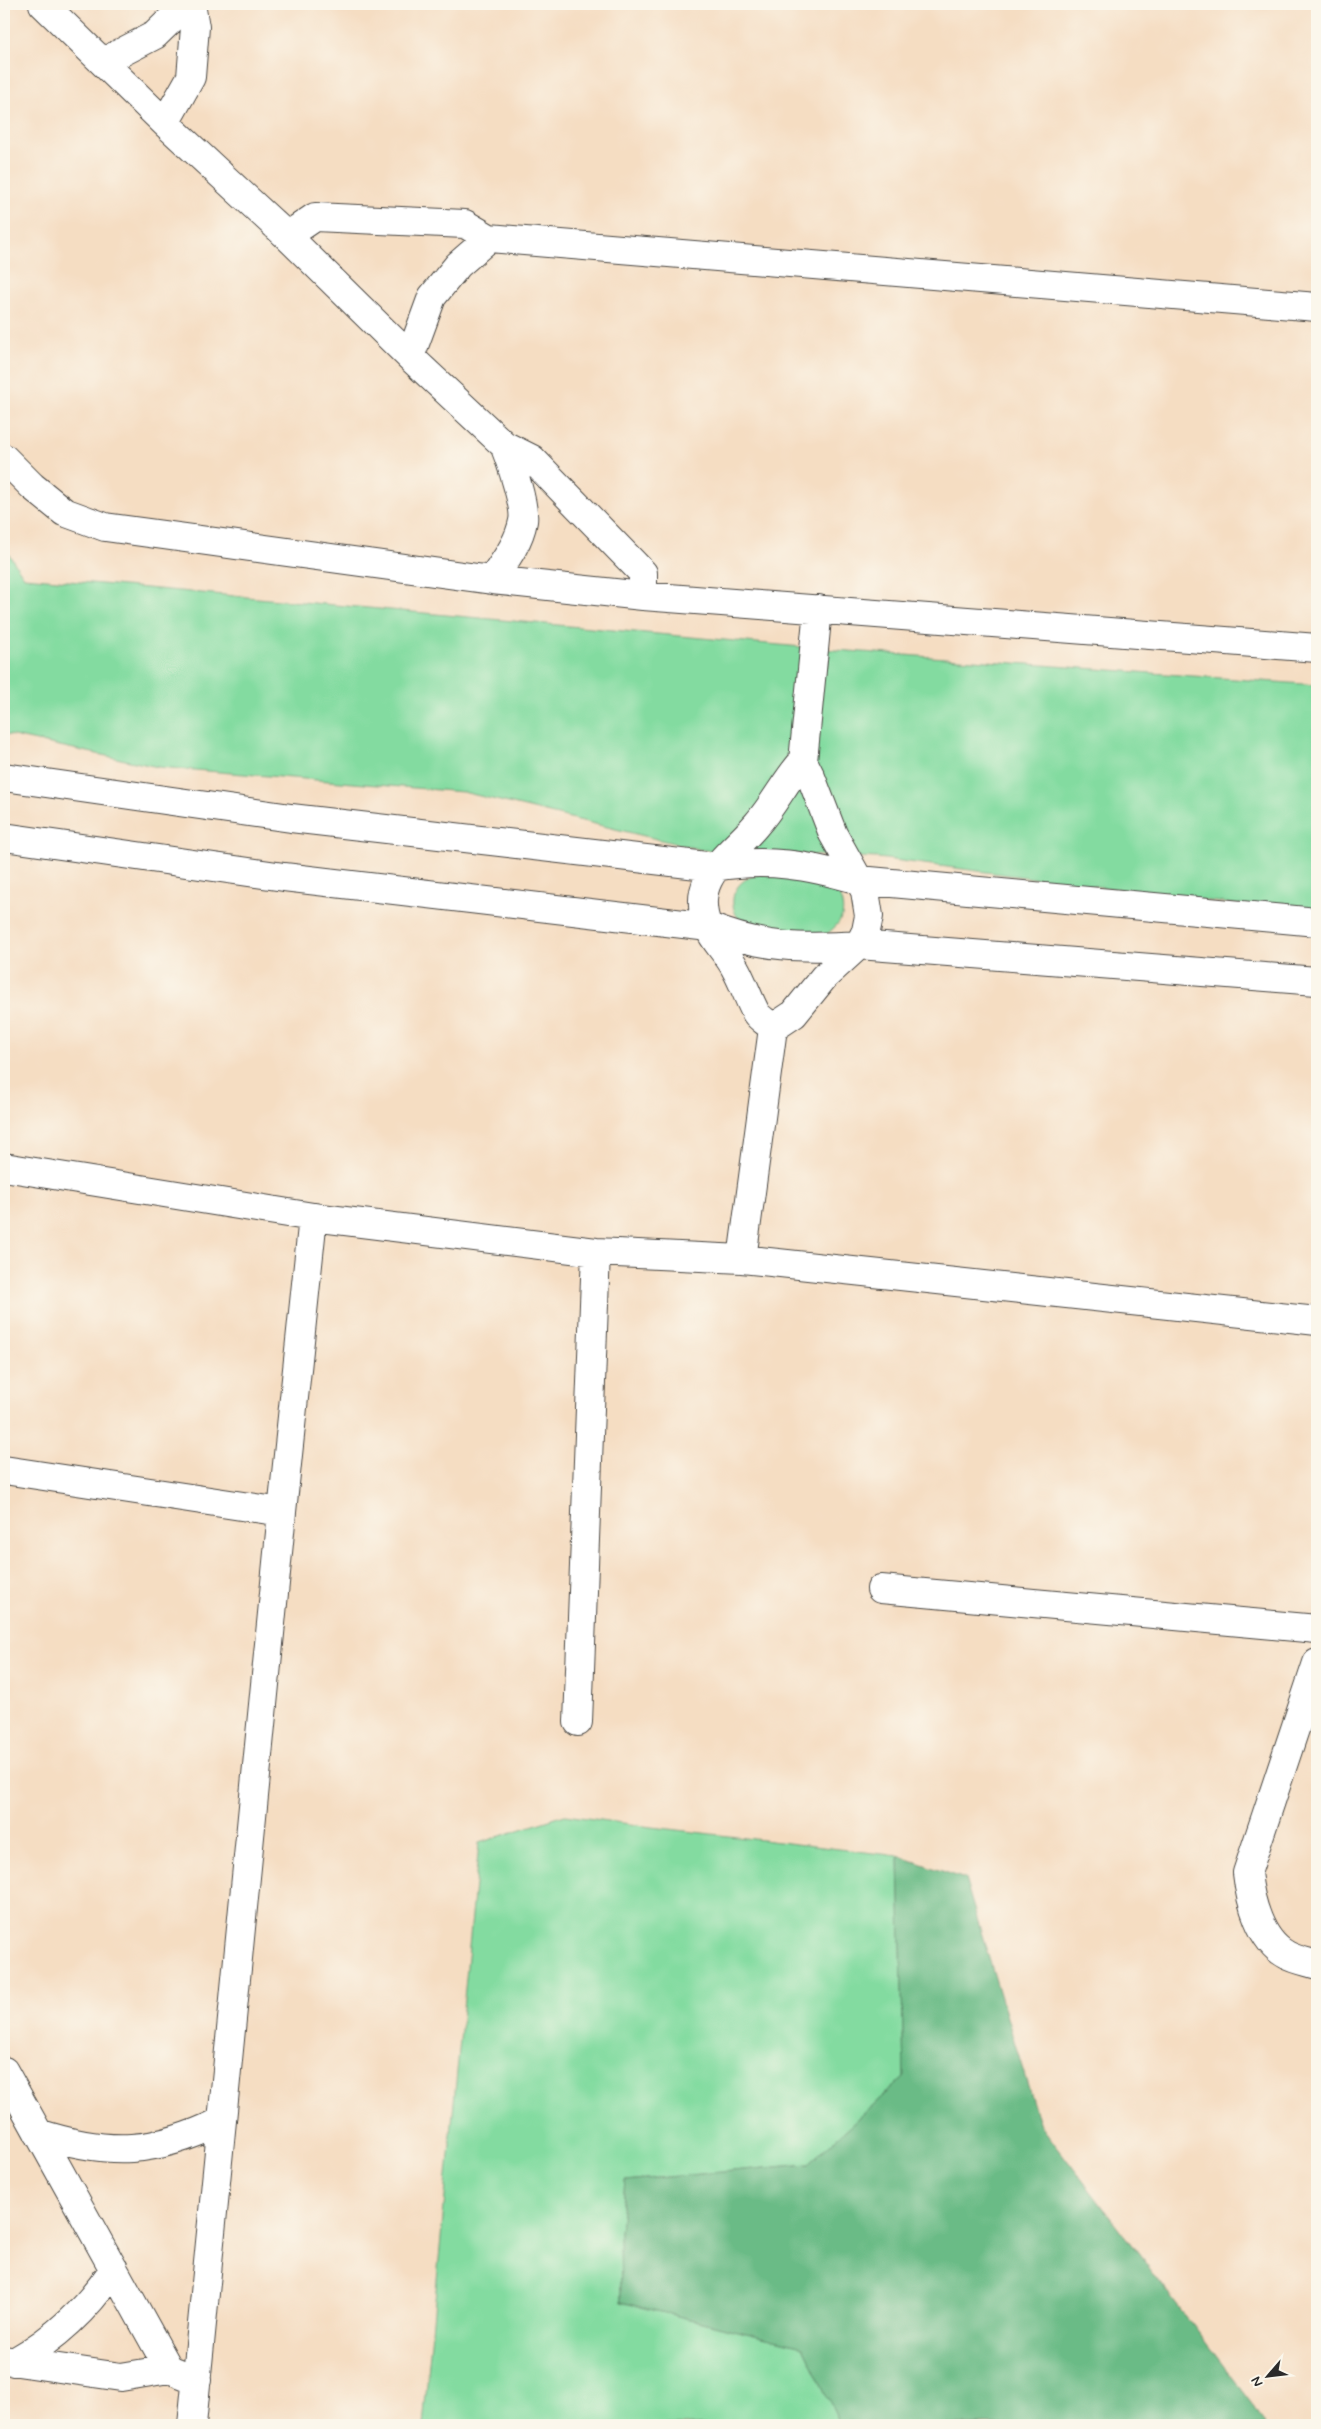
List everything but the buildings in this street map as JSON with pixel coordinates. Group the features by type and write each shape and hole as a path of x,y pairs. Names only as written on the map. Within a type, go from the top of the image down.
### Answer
{"street":[{"path":"43,4 165,123 287,236 410,357 504,445 532,460 642,573 643,596"},
{"path":"104,62 155,35 189,4 195,26 191,77 165,123"},
{"path":"287,236 315,217 465,224 489,238 1317,307"},
{"path":"410,357 432,297 458,265 489,238"},
{"path":"492,580 513,547 524,520 514,471 504,445"},
{"path":"4,458 32,486 64,512 105,527 492,580 643,596 1317,648"},
{"path":"742,1259 773,1028 794,1014 824,977 859,945 866,931 870,916 869,903 859,880 833,834 803,761 818,609"},
{"path":"773,1028 757,1014 735,967 709,927 704,910 705,891 708,879 715,867 741,844 763,817 790,775 803,761"},
{"path":"4,777 291,818 715,867 744,862 784,862 822,869 859,880 1317,922"},
{"path":"4,837 284,877 709,927 737,939 776,946 817,948 859,945 1317,981"},
{"path":"4,1167 313,1217 596,1252 742,1259 1317,1321"},
{"path":"192,2425 313,1217"},
{"path":"578,1722 596,1252"},
{"path":"4,1470 282,1512"},
{"path":"881,1588 1317,1629"},
{"path":"1317,1664 1247,1873 1249,1894 1264,1930 1286,1955 1317,1965"},
{"path":"4,2071 169,2369"},
{"path":"38,2133 68,2142 99,2148 131,2149 163,2144 194,2135 222,2121"},
{"path":"9,2361 39,2348 69,2324 99,2292 114,2269"},
{"path":"9,2361 121,2377 169,2369 197,2380"}],"green space":[{"path":"4,547 24,577 835,650 1317,685 1317,915 878,858 702,850 463,792 158,767 4,734"},
{"path":"760,874 804,878 831,885 841,902 842,916 834,928 827,934 765,931 745,925 738,918 734,909 734,894 744,880"},
{"path":"565,1815 899,1856 904,2077 808,2164 625,2181 620,2231 621,2302 803,2347 841,2425 423,2425 479,1843"},
{"path":"899,1856 965,1879 1039,2123 1251,2402 1265,2425 841,2425 803,2347 621,2302 620,2231 625,2181 808,2164 904,2077"}]}
